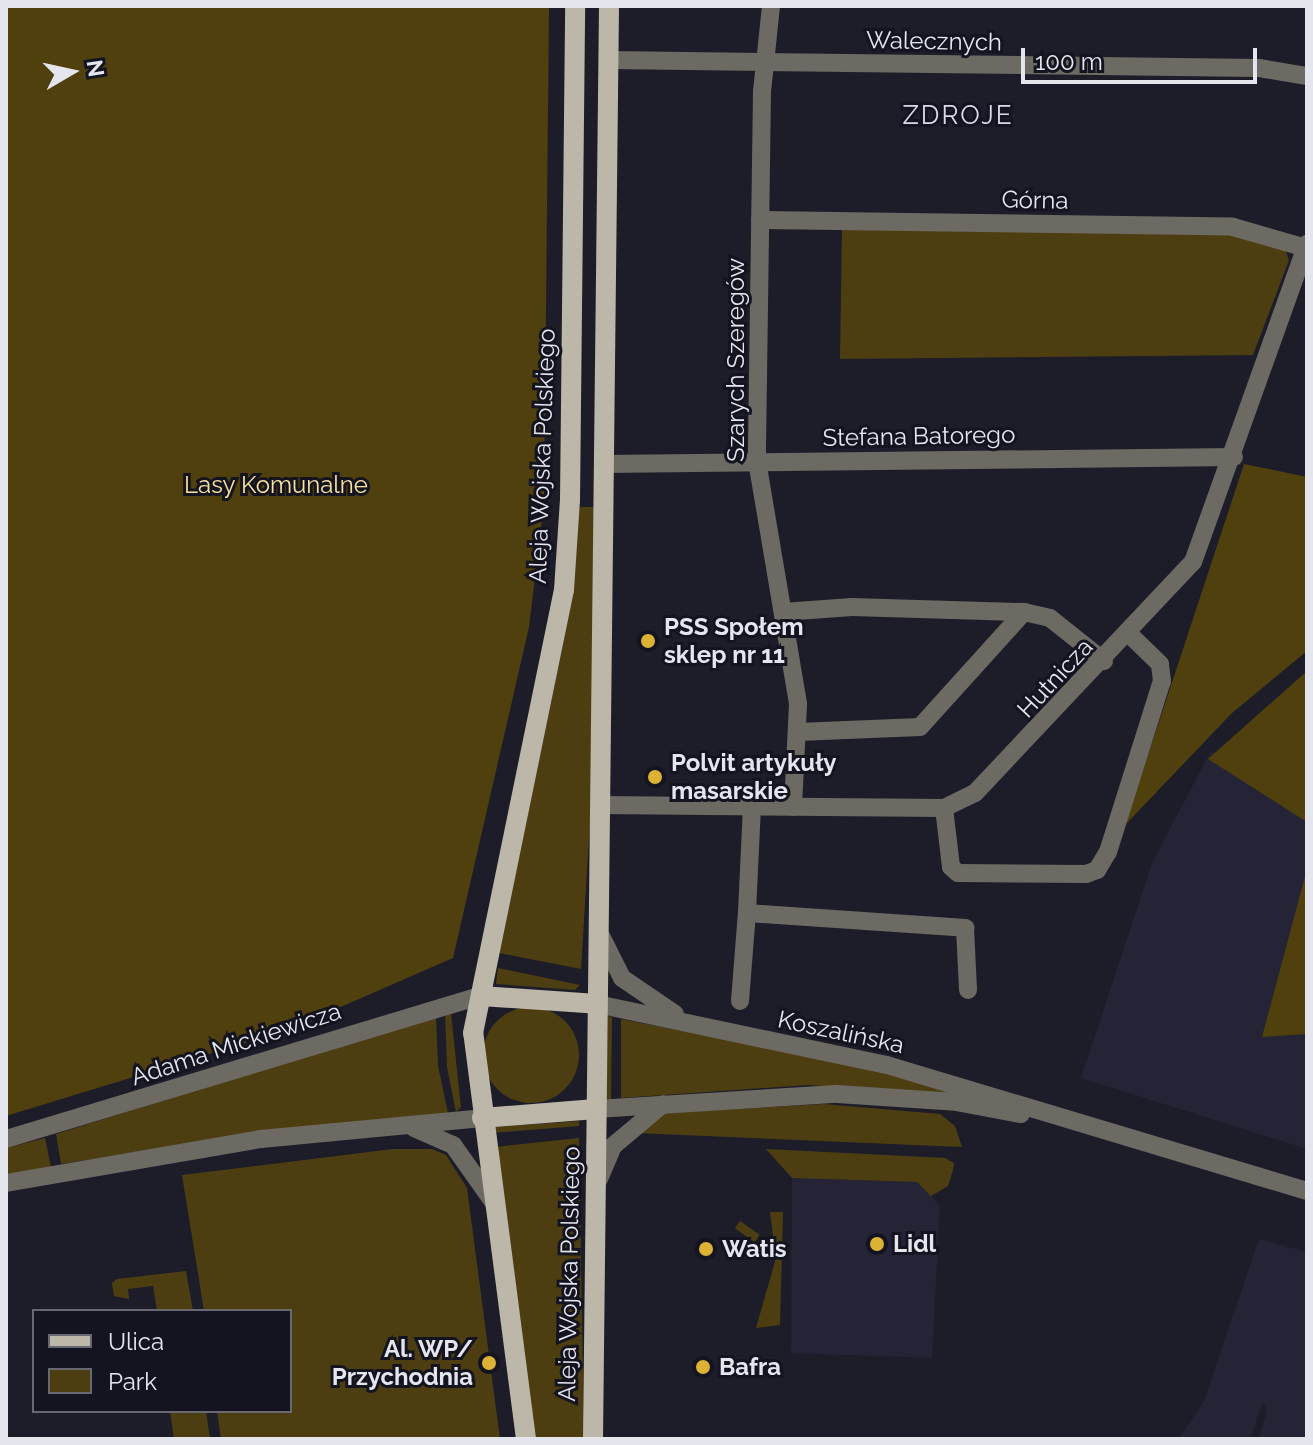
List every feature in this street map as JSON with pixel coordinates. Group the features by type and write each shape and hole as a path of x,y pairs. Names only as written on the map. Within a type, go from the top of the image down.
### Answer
{"main road":[{"name":"Aleja Wojska Polskiego","path":"526,1439 473,1049 567,566 575,6"},
{"path":"481,996 540,996 597,1004 609,6"},
{"name":"Aleja Wojska Polskiego","path":"593,1439 597,1004"},
{"path":"482,1118 596,1109"}],"street":[{"name":"Szarych Szeregów","path":"771,6 764,63 757,461 783,612 798,732 793,807"},
{"name":"Walecznych","path":"608,60 1259,68 1307,76"},
{"name":"Górna","path":"760,220 1233,227 1306,246"},
{"name":"Hutnicza","path":"600,805 944,808 988,783 1193,562 1234,457 1306,246"},
{"name":"Stefana Batorego","path":"604,464 1234,457"},
{"path":"783,612 852,607 1024,612 1050,618 1104,661"},
{"path":"798,732 920,727 1024,612"},
{"path":"944,808 951,867 958,873 1086,874 1097,870 1108,852 1162,681 1160,664 1129,634"},
{"path":"740,1001 752,806"},
{"path":"747,913 965,928 968,990"},
{"path":"598,927 614,967 635,991 695,1025"},
{"name":"Adama Mickiewicza","path":"6,1139 481,996"},
{"name":"Koszalińska","path":"597,1004 887,1065 1307,1191"},
{"name":"Koszalińska","path":"596,1109 777,1095 893,1096 1071,1122"},
{"path":"595,1200 613,1146 666,1103"},
{"path":"6,1183 261,1139 482,1118"},
{"path":"400,1126 425,1130 453,1145 494,1203"}],"shaded area":[{"path":"1211,751 1307,816 1307,1149 1081,1078 1153,861"},
{"path":"792,1178 918,1182 940,1206 932,1358 791,1353"},
{"path":"1259,1239 1307,1252 1307,1439 1259,1438 1267,1411 1263,1402 1250,1439 1179,1439 1204,1401"}],"green space":[{"name":"Lasy Komunalne","path":"6,6 549,6 549,11 544,503 529,627 453,958 290,1029 6,1116"},
{"path":"842,229 1239,235 1285,249 1289,260 1253,355 840,359"},
{"path":"1244,464 1307,477 1307,651 1232,713 1125,825"},
{"path":"578,507 595,507 591,806 581,969 499,953 565,635"},
{"path":"1307,671 1307,822 1208,759"},
{"path":"1307,869 1307,1034 1262,1037"},
{"path":"498,968 580,985 575,990 496,984"},
{"path":"531,1007 549,1011 565,1021 575,1037 579,1055 575,1073 565,1089 549,1099 531,1103 513,1099 497,1089 487,1073 483,1055 487,1037 497,1021 513,1011"},
{"path":"445,1012 451,1014 461,1107 456,1112 447,1067"},
{"path":"436,1016 438,1066 448,1113 283,1129 61,1164 56,1134"},
{"path":"608,1016 612,1017 611,1100 606,1100"},
{"path":"621,1019 871,1068 979,1097 808,1085 621,1098"},
{"path":"824,1104 940,1114 955,1126 962,1147 636,1133 665,1113"},
{"path":"579,1121 579,1126 492,1133 493,1127"},
{"path":"45,1138 51,1167 6,1175 6,1148"},
{"path":"579,1138 584,1439 535,1439 495,1147"},
{"path":"393,1149 432,1149 446,1155 467,1188 500,1439 221,1439 217,1413 292,1413 292,1309 204,1309 182,1175"},
{"path":"766,1149 945,1158 954,1163 948,1186 931,1196 917,1182 792,1178"},
{"path":"770,1212 783,1212 780,1325 756,1328 776,1258"},
{"path":"740,1221 760,1235 754,1242 735,1228"},
{"path":"186,1271 193,1309 157,1309 153,1286 128,1289 129,1299 114,1296 112,1283 117,1279"},
{"path":"170,1413 206,1413 210,1439 174,1439"}],"place":[{"name":"PSS Społem sklep nr 11","path":"648,641"},
{"name":"Polvit artykuły masarskie","path":"655,777"},
{"name":"Lidl","path":"877,1244"},
{"name":"Watis","path":"706,1249"},
{"name":"Al. WP/ Przychodnia","path":"489,1363"},
{"name":"Bafra","path":"703,1367"}],"district":[{"name":"ZDROJE","path":"958,116"}]}
